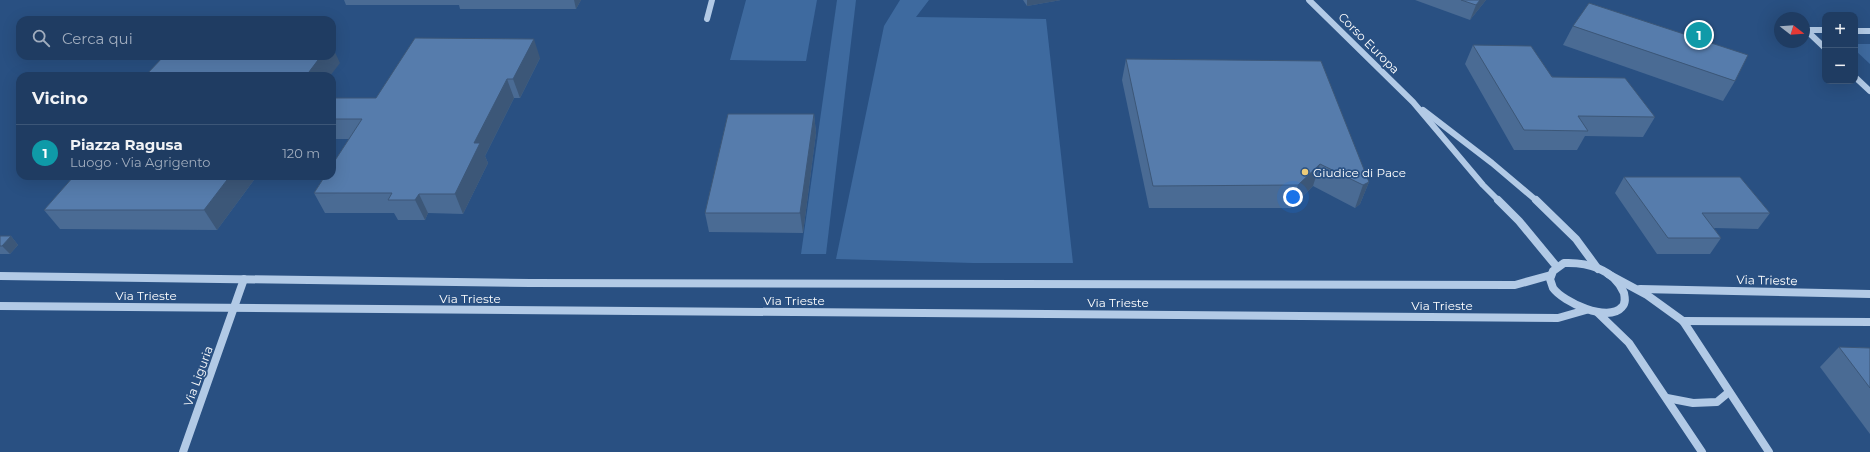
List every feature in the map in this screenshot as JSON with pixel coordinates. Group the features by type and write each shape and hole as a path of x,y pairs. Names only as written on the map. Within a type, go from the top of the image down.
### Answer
{"street":[{"path":"707,19 712,0"},
{"name":"Corso Europa","path":"1309,0 1413,102"},
{"path":"1822,30 1806,30 1822,45"},
{"path":"1858,31 1870,31"},
{"path":"1858,80 1870,91"},
{"path":"1413,102 1483,185 1519,221 1556,267"},
{"path":"1413,102 1474,148 1570,230 1586,249 1598,269"},
{"path":"1608,274 1617,282 1623,290 1626,298 1624,305 1618,310 1609,313 1598,313 1586,310 1564,299 1551,283 1551,275 1556,267 1564,263 1575,263 1598,269 1640,289 1667,307 1683,321 1769,452"},
{"name":"Via Trieste","path":"0,276 530,283 1515,285 1551,275"},
{"name":"Via Liguria","path":"183,452 244,279"},
{"name":"Via Trieste","path":"1640,289 1870,294"},
{"name":"Via Trieste","path":"0,306 1558,318 1586,310"},
{"path":"1598,313 1629,343 1702,452"},
{"path":"1683,321 1870,322"},
{"path":"1666,398 1693,403 1717,402 1729,392"}],"shaded area":[{"path":"746,0 817,0 806,61 730,60"},
{"path":"837,0 856,0 826,254 801,254"},
{"path":"900,0 929,0 916,17 1046,19 1073,263 973,263 836,259 884,26"},
{"path":"1858,44 1870,44 1870,64 1858,53"}],"building":[{"path":"1461,0 1480,0 1476,5"},
{"path":"1589,3 1748,55 1735,81 1573,26"},
{"path":"415,38 534,39 513,79 507,79 474,143 480,143 455,194 419,194 415,200 388,200 392,193 314,193 322,180 336,180 336,159 362,119 336,119 336,98 376,98"},
{"path":"1473,45 1531,46 1552,77 1625,78 1655,117 1578,116 1588,131 1524,130"},
{"path":"1126,59 1321,61 1369,182 1363,185 1320,164 1298,185 1153,186"},
{"path":"160,60 318,60 309,72 149,72"},
{"path":"728,114 814,114 800,213 705,213"},
{"path":"1624,177 1740,177 1770,213 1702,213 1721,238 1668,238"},
{"path":"70,180 227,180 204,210 44,210"},
{"path":"0,236 11,236 2,246 0,246"},
{"path":"1839,347 1870,348 1870,388"}],"place":[{"name":"Piazza Ragusa","path":"1699,35"},
{"name":"Giudice di Pace","path":"1305,172"}]}
